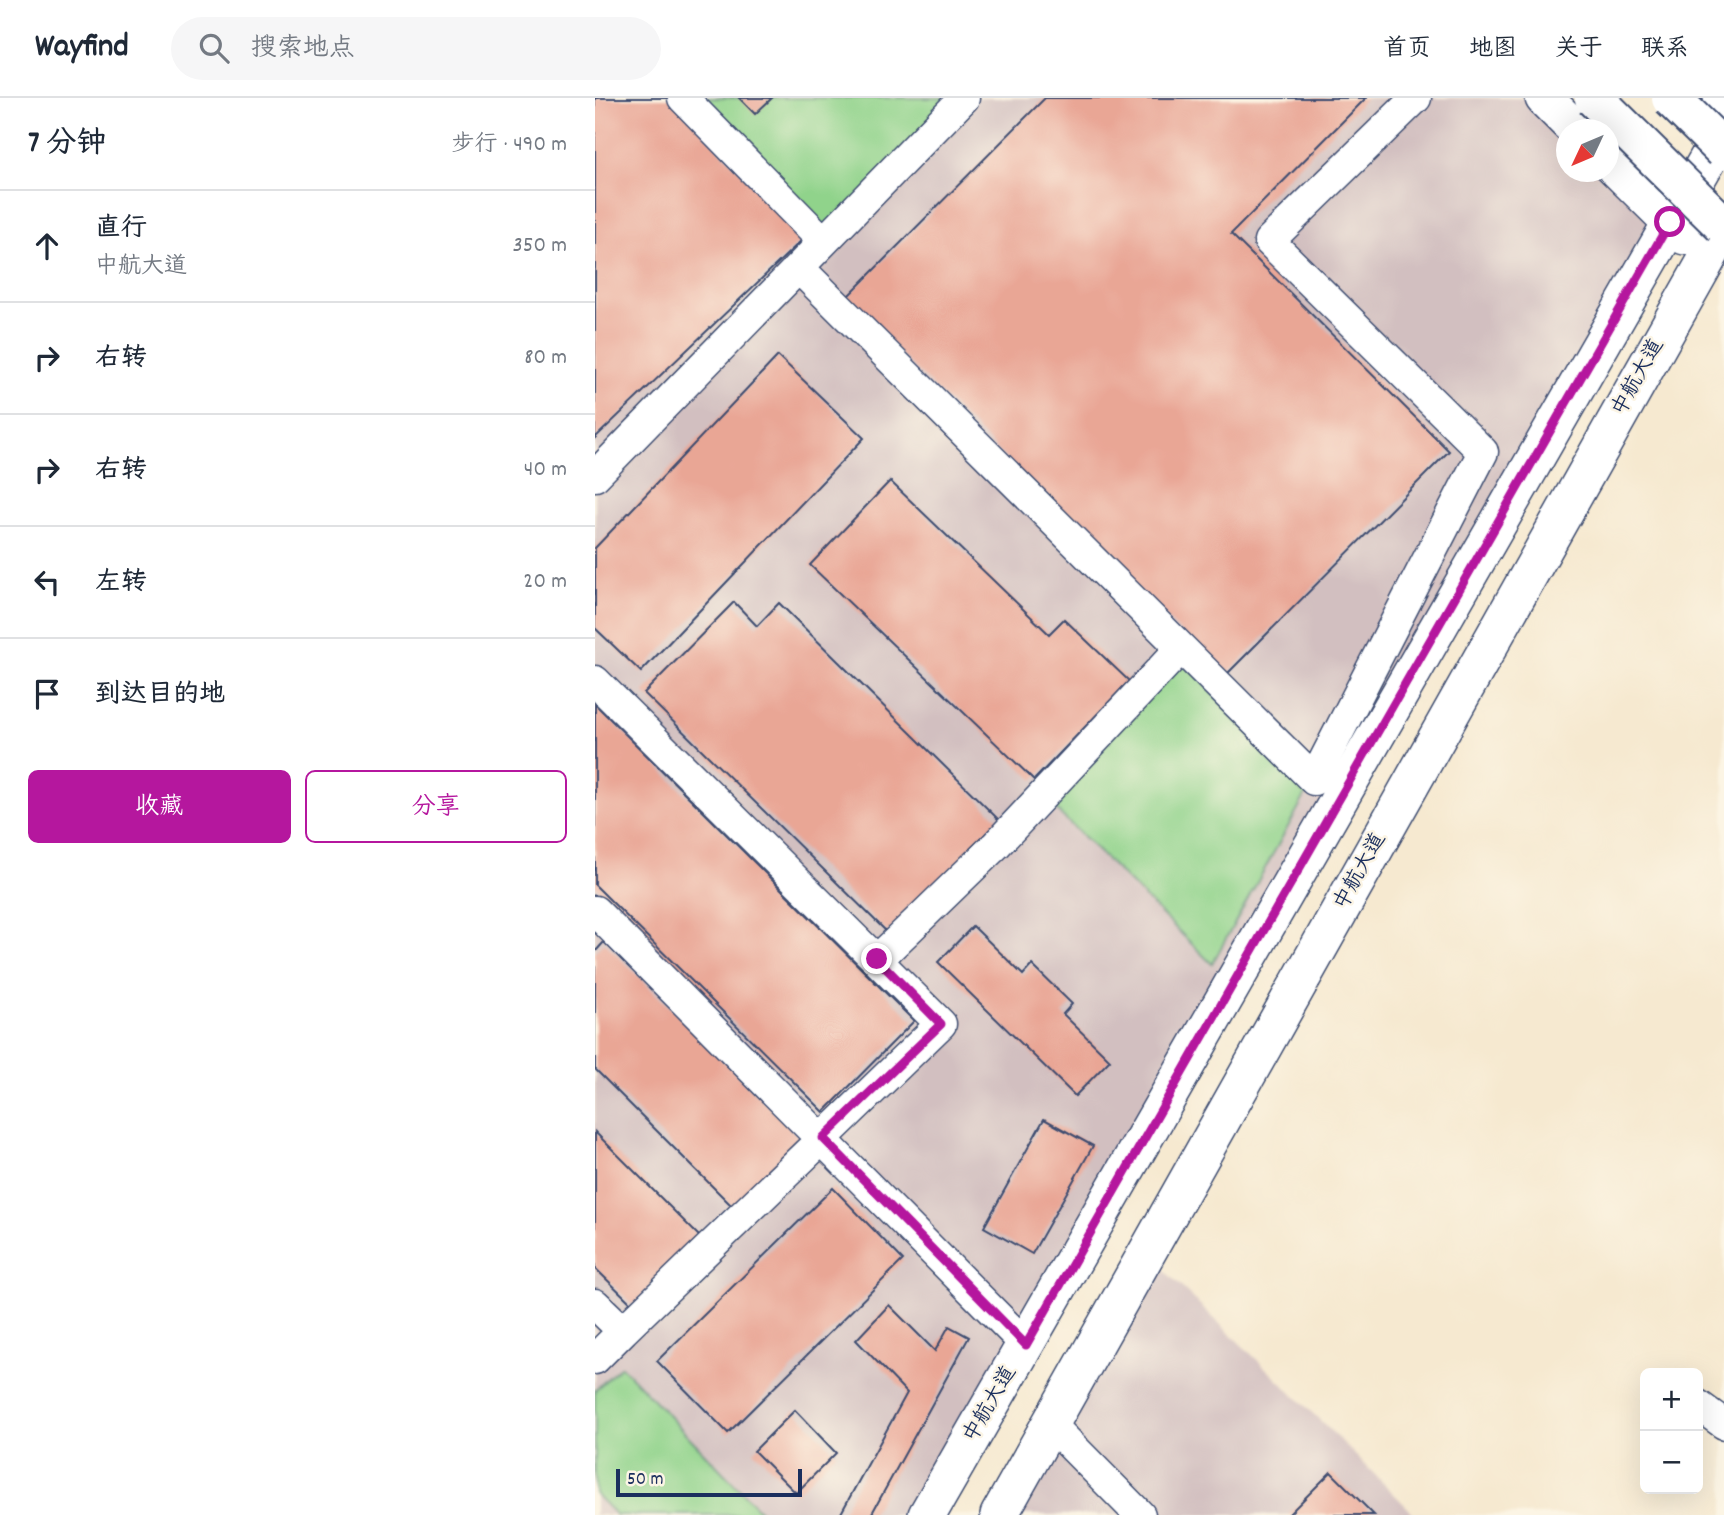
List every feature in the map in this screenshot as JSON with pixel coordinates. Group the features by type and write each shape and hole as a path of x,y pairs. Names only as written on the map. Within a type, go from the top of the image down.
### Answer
{"highway":[{"path":"1594,98 1720,246"},
{"path":"1671,98 1724,150"}],"main road":[{"path":"1544,98 1565,119"},
{"name":"中航大道","path":"927,1515 1724,131"},
{"path":"1619,172 1670,222 1720,246"},
{"name":"中航大道","path":"999,1515 1720,246"}],"street":[{"path":"683,98 823,241"},
{"path":"595,476 964,98"},
{"path":"799,268 1314,780 1483,452 1269,240 1416,98"},
{"path":"877,959 996,845 1181,648"},
{"path":"595,681 941,1024 595,1359"},
{"path":"595,911 1026,1345"},
{"path":"595,1304 623,1331"},
{"path":"1703,1409 1724,1424"},
{"path":"1050,1424 1140,1515"}],"shaded area":[{"path":"595,98 1544,98 1559,119 1556,119 1556,182 1619,180 1670,222 927,1515 595,1515"},
{"path":"1143,1250 1330,1430 1415,1515 999,1515"}],"green space":[{"path":"683,98 964,98 823,241"},
{"path":"1181,648 1314,780 1212,964 1042,796"},
{"path":"621,1366 764,1515 616,1515 595,1494 595,1390"}],"building":[{"path":"595,98 670,98 804,238 595,438"},
{"path":"739,98 772,98 755,114"},
{"path":"1045,98 1366,98 1231,234 1449,451 1225,676 845,299"},
{"path":"778,356 864,438 641,672 595,628 595,548"},
{"path":"890,481 1049,634 1064,619 1129,681 1034,780 810,565"},
{"path":"734,602 757,626 779,603 999,820 888,933 644,693"},
{"path":"595,704 914,1021 824,1112 595,885"},
{"path":"973,926 1023,975 1032,965 1072,1004 1063,1014 1110,1060 1075,1096 938,962"},
{"path":"604,942 804,1142 736,1210 595,1069 595,952"},
{"path":"1044,1119 1093,1146 1032,1254 984,1227"},
{"path":"595,1132 700,1237 633,1305 595,1268"},
{"path":"833,1188 903,1260 728,1433 657,1361"},
{"path":"889,1305 935,1351 949,1326 969,1337 871,1515 840,1515 907,1393 856,1340"},
{"path":"795,1410 836,1453 796,1493 754,1451"},
{"path":"1331,1472 1374,1515 1288,1515"}],"route":[{"path":"877,959 941,1024 823,1138 1026,1345 1670,222"}]}
